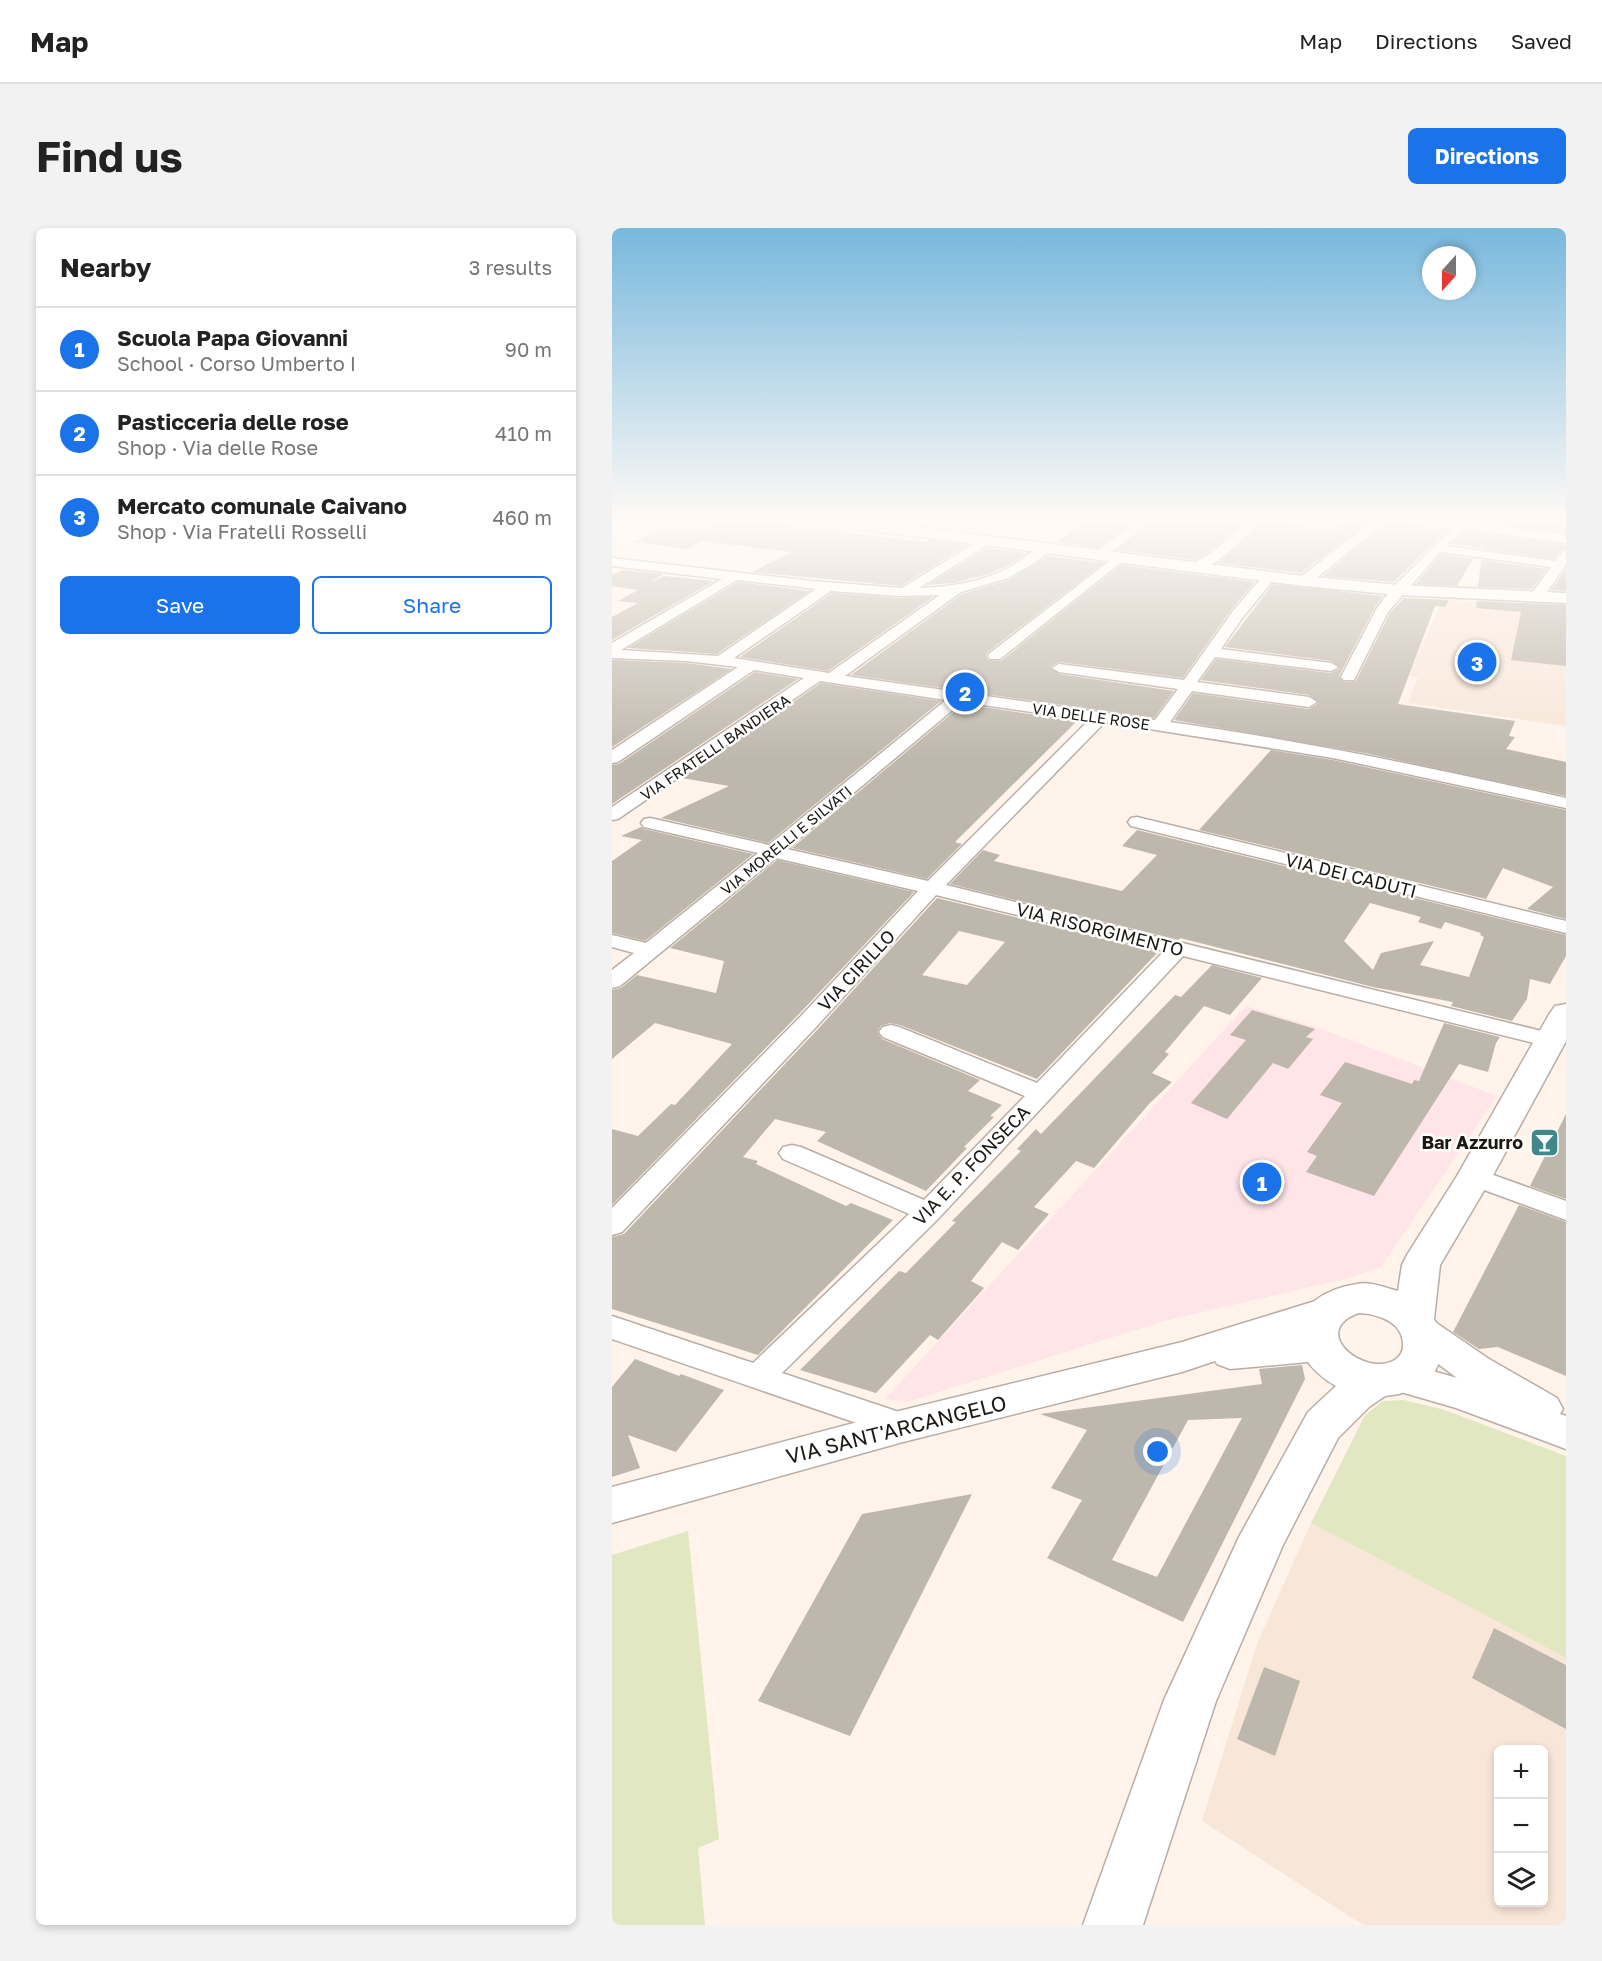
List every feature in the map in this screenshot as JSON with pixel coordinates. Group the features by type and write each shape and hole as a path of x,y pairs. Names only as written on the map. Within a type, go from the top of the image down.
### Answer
{"main road":[{"path":"1113,1925 1190,1700 1263,1537 1323,1425 1354,1395 1414,1369 1423,1358 1425,1345 1418,1326 1416,1291 1421,1265 1559,1030"},
{"path":"1323,1425 1333,1330 1421,1265"},
{"path":"1333,1330 1389,1303 1403,1310 1418,1326"},
{"path":"1333,1330 1360,1378 1389,1378"}],"street":[{"path":"612,649 693,601"},
{"path":"720,661 807,601"},
{"name":"VIA FRATELLI BANDIERA","path":"612,815 939,601"},
{"path":"995,656 1064,601"},
{"path":"1159,726 1186,685 1249,601"},
{"path":"1349,677 1382,611 1389,601"},
{"path":"1210,652 1331,667"},
{"name":"VIA DELLE ROSE","path":"612,654 654,654 720,661 1220,734 1336,754 1566,803"},
{"path":"612,758 750,666"},
{"path":"1059,668 1309,702"},
{"name":"VIA MORELLI E SILVATI","path":"612,981 959,697"},
{"name":"VIA CIRILLO","path":"612,1225 794,1036 932,888 1101,717"},
{"name":"VIA DEI CADUTI","path":"1137,822 1566,927"},
{"name":"VIA RISORGIMENTO","path":"650,823 1179,948 1559,1030"},
{"path":"612,941 650,950"},
{"name":"VIA E. P. FONSECA","path":"758,1377 928,1212 1179,948"},
{"path":"891,1032 1040,1093"},
{"path":"792,1153 928,1212"},
{"path":"1474,1177 1566,1211"},
{"path":"1418,1326 1475,1370 1566,1422"},
{"path":"612,1327 903,1426"},
{"name":"VIA SANT'ARCANGELO","path":"612,1505 903,1426 1182,1357 1333,1330"},
{"path":"1389,1378 1464,1395 1566,1433"}],"shaded area":[{"path":"1442,601 1525,604 1511,658 1566,665 1566,726 1408,703 1418,678 1409,675"},
{"path":"1246,1006 1324,1030 1497,1096 1381,1267 1353,1277 1164,1321 907,1402 885,1399"},
{"path":"1311,1523 1566,1658 1566,1925 1363,1925 1202,1821 1257,1644"}],"green space":[{"path":"1404,1400 1445,1410 1566,1456 1566,1658 1311,1523 1365,1415 1383,1401"},
{"path":"688,1531 719,1839 698,1848 705,1925 612,1925 612,1555"}],"building":[{"path":"620,601 679,601 612,640 612,617 638,603"},
{"path":"706,601 795,601 717,654 628,648"},
{"path":"820,601 927,601 828,671 740,657"},
{"path":"952,601 1054,601 986,655 988,660 1001,661 1076,601 1239,601 1183,678 1059,662 1050,667 1059,674 1174,691 1154,718 851,675"},
{"path":"1260,601 1379,601 1339,676 1344,682 1356,681 1390,613 1401,601 1448,601 1445,607 1435,606 1398,704 1515,721 1509,736 1515,737 1506,749 1566,762 1566,796 1369,754 1174,720 1193,693 1309,709 1319,703 1309,695 1201,680 1216,659 1331,673 1340,668 1331,661 1225,647"},
{"path":"1477,601 1566,605 1566,666 1511,660 1521,612 1476,608"},
{"path":"612,660 686,663 732,669 612,747"},
{"path":"755,672 798,679 612,804 612,765 619,764"},
{"path":"821,683 941,701 768,843 661,818 729,786 682,778"},
{"path":"963,704 1077,721 955,842 962,844 927,879 792,848"},
{"path":"1271,750 1333,760 1566,810 1566,919 1527,909 1553,887 1503,868 1486,899 1199,830"},
{"path":"641,827 753,854 645,941 612,933 612,861 642,840 621,836"},
{"path":"1137,830 1566,935 1566,956 1550,984 1530,979 1527,999 1512,1021 1451,1006 1453,1002 1373,987 1180,938 1179,940 950,884 983,850 1000,855 994,861 1122,891 1157,855 1122,846","holes":["1370,903 1421,917 1418,922 1441,929 1445,922 1481,933 1480,935 1484,937 1469,977 1420,965 1434,941 1381,953 1373,970 1344,941"]},
{"path":"777,860 914,892 799,1014 612,1205 612,1129 638,1136 671,1104 675,1105 732,1044 655,1023 612,1059 612,990 621,988 637,975 716,993 724,961 670,948"},
{"path":"937,898 1158,952 1037,1079 900,1025 890,1023 881,1026 877,1032 882,1039 980,1080 968,1091 1002,1105 990,1116 994,1117 964,1147 967,1148 926,1191 817,1141 826,1132 775,1119 743,1157 758,1161 756,1164 846,1206 851,1203 893,1220 758,1355 612,1309 612,1237 624,1234 819,1028","holes":["959,931 1005,942 967,985 922,975"]},
{"path":"1212,965 1262,978 1230,1015 1204,1006 1165,1052 1169,1054 1152,1073 1172,1082 1149,1104 1094,1168 1076,1161 1034,1207 1049,1214 1018,1250 1002,1242 971,1281 984,1288 938,1340 930,1335 876,1393 800,1370 899,1271 906,1273 956,1222 952,1221 1021,1151 1017,1149 1036,1129 1041,1134 1175,995 1181,997"},
{"path":"1252,1010 1315,1029 1306,1037 1313,1039 1288,1069 1273,1063 1227,1119 1191,1103 1246,1040 1230,1035"},
{"path":"1444,1023 1500,1037 1496,1043 1488,1072 1459,1064 1374,1196 1306,1172 1317,1156 1307,1152 1342,1103 1320,1095 1345,1062 1412,1084 1414,1080 1419,1081"},
{"path":"1566,1114 1566,1199 1530,1186"},
{"path":"1519,1205 1566,1222 1566,1376 1498,1347 1479,1349 1453,1332"},
{"path":"635,1359 724,1390 676,1452 628,1435 640,1468 612,1477 612,1387"},
{"path":"1302,1365 1305,1379 1183,1622 1047,1558 1082,1500 1051,1488 1087,1430 1040,1414 1262,1384 1259,1369","holes":["1242,1418 1157,1577 1112,1560 1188,1420"]},
{"path":"972,1494 850,1736 758,1701 862,1514"},
{"path":"1494,1628 1566,1665 1566,1729 1472,1678"},
{"path":"1264,1667 1300,1681 1275,1756 1237,1739"}],"place":[{"name":"Mercato comunale Caivano","path":"1477,662"},
{"name":"Pasticceria delle rose","path":"965,692"},
{"name":"Bar Azzurro","path":"1544,1142"},
{"name":"Scuola Papa Giovanni","path":"1262,1182"}]}
